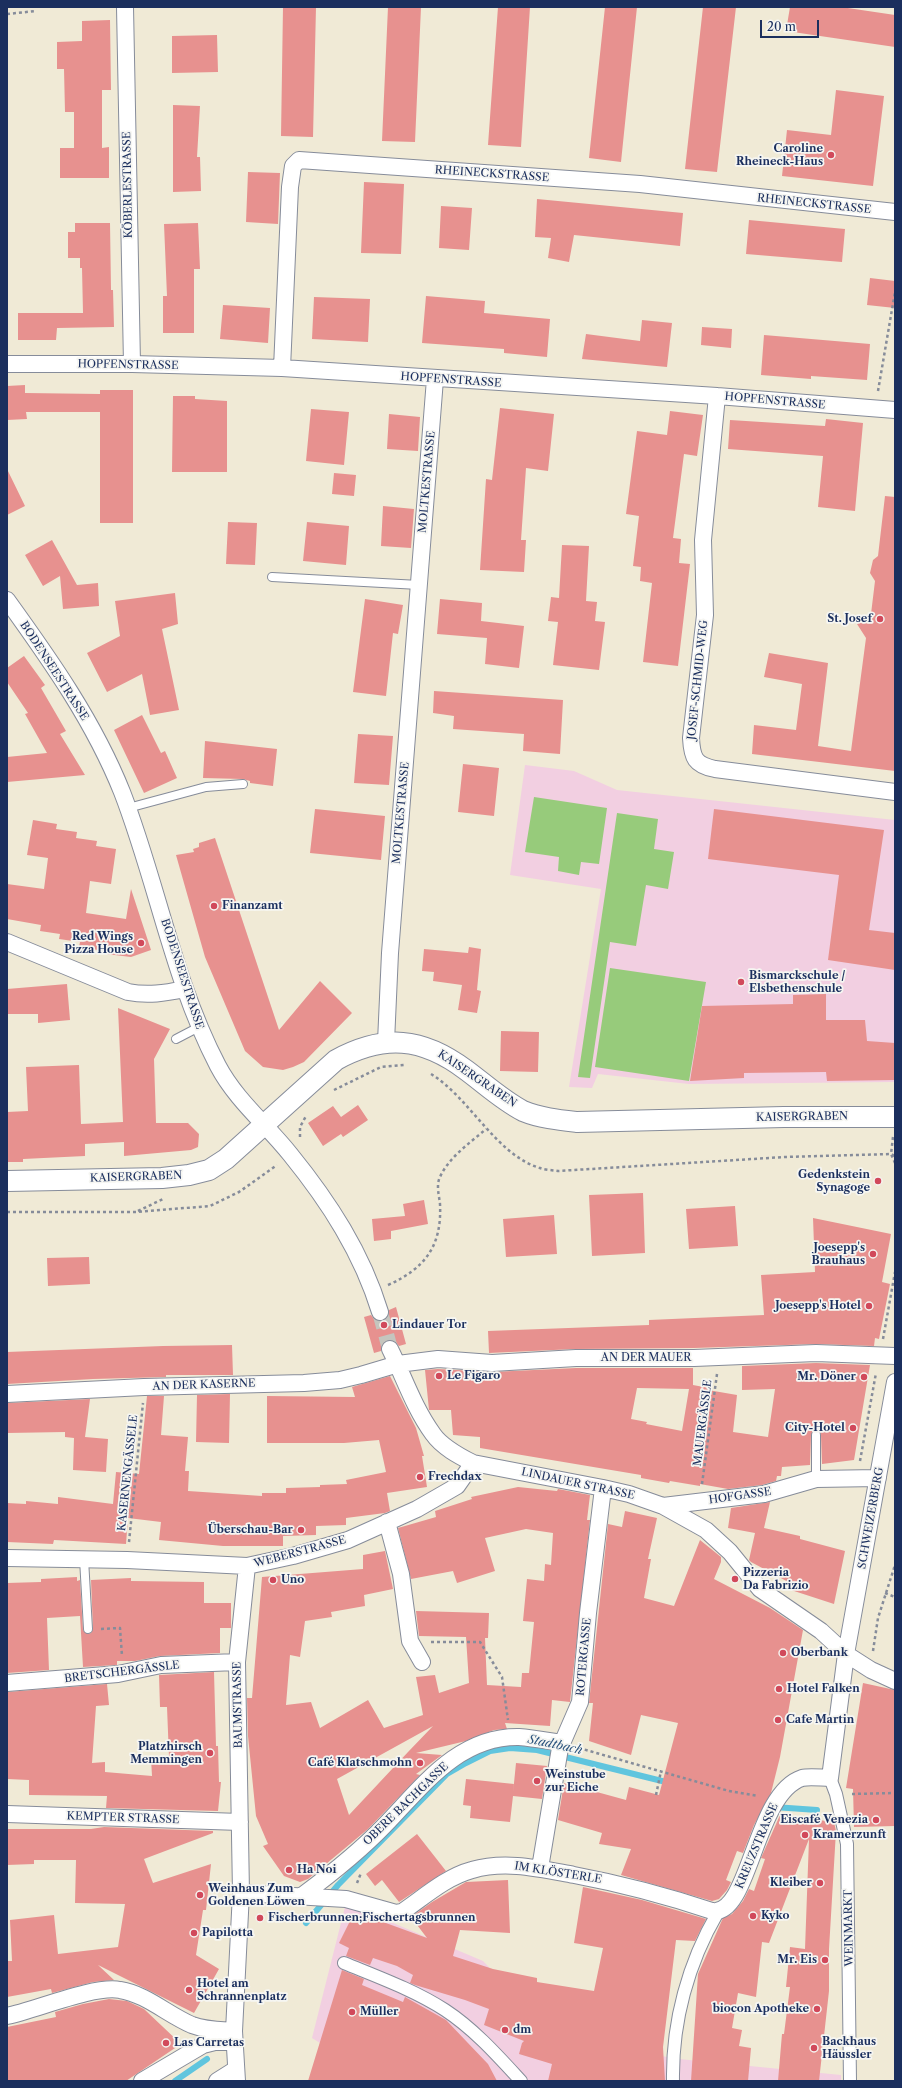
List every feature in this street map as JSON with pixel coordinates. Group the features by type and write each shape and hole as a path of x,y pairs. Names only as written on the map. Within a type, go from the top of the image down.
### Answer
{"street":[{"name":"KÖBERLESTRASSE","path":"125,7 132,364"},
{"name":"RHEINECKSTRASSE","path":"282,368 290,187 293,166 298,160 640,184 895,212"},
{"name":"HOPFENSTRASSE","path":"7,364 132,364 282,368 718,396 895,410"},
{"name":"MOLTKESTRASSE","path":"386,1042 390,953 435,379"},
{"name":"JOSEF-SCHMID-WEG","path":"718,396 703,540 705,615 691,738 692,753 695,760 705,767 715,769 895,792"},
{"name":"BODENSEESTRASSE","path":"7,600 43,650 74,699 108,760 128,808 185,989 199,1026 219,1068 244,1104 264,1124"},
{"path":"7,942 128,992 141,995 185,989"},
{"name":"KAISERGRABEN","path":"7,1181 162,1178 189,1175 209,1170 226,1159 336,1060 357,1049 386,1042 409,1043 444,1055 510,1104 524,1111 557,1120 577,1122 784,1117 895,1117"},
{"path":"264,1124 290,1154 342,1225 360,1259 374,1291 380,1312"},
{"name":"LINDAUER STRASSE","path":"390,1348 416,1405 434,1435 452,1451 473,1463 603,1488 629,1494 663,1506 706,1530 730,1552 760,1589 821,1631 846,1654 871,1670 895,1681"},
{"name":"AN DER MAUER","path":"398,1364 438,1359 492,1363 576,1358 719,1357 816,1353 895,1356"},
{"name":"AN DER KASERNE","path":"7,1394 144,1387 304,1383 340,1380 398,1364"},
{"name":"SCHWEIZERBERG","path":"830,1778 846,1654 878,1478 892,1419 895,1382"},
{"name":"WEBERSTRASSE","path":"7,1558 127,1560 247,1566 293,1556 348,1540 416,1509 457,1486 473,1463"},
{"name":"HOFGASSE","path":"663,1506 764,1494 816,1479 878,1478"},
{"name":"ROTERGASSE","path":"540,1868 556,1765 561,1745 580,1702 588,1613 603,1488"},
{"path":"387,1522 400,1574 410,1641 422,1662"},
{"name":"BAUMSTRASSE","path":"236,2075 234,2036 241,1893 237,1662 247,1566"},
{"name":"BRETSCHERGÄSSLE","path":"7,1683 36,1682 123,1673 160,1665 237,1662"},
{"name":"OBERE BACHGASSE","path":"310,1897 341,1866 384,1827 442,1767 468,1748 494,1740 519,1737 561,1745"},
{"name":"KREUZSTRASSE","path":"673,2081 677,2025 681,2005 694,1958 703,1936 718,1912 730,1903 742,1882 773,1805 792,1783 803,1778 830,1778"},
{"name":"WEINMARKT","path":"830,1778 836,1794 847,1844 850,2081"},
{"name":"KEMPTER STRASSE","path":"7,1814 240,1822"},
{"name":"IM KLÖSTERLE","path":"241,1893 337,1898 351,1900 396,1913 402,1912 438,1887 472,1870 506,1866 540,1868 654,1892 718,1912"},
{"path":"344,1962 398,1985 445,2010 482,2040 521,2081"},
{"path":"7,2016 90,1993 119,1989 145,1999 192,2024 205,2029 234,2036"},
{"path":"142,2081 203,2045 234,2036"},
{"path":"217,2081 236,2075"}],"lane":[{"path":"272,577 419,585"},
{"path":"128,808 206,787 243,784"},
{"path":"176,1039 199,1026"},
{"path":"816,1435 816,1479"},
{"path":"84,1560 88,1629"}],"path":[{"path":"7,14 36,11"},
{"path":"877,394 895,292"},
{"path":"385,1286 407,1274 431,1253 438,1236 441,1221 438,1188 439,1178 460,1152 486,1129"},
{"path":"7,1212 136,1212 210,1206 239,1192 261,1177"},
{"name":"MAUERGÄSSLE","path":"701,1491 710,1436 719,1357"},
{"name":"KASERNENGÄSSELE","path":"127,1560 144,1387"},
{"path":"871,1670 878,1618 895,1565"},
{"path":"885,1593 895,1597"},
{"path":"88,1629 120,1628 123,1673"},
{"path":"410,1641 480,1642 502,1677 510,1738"},
{"path":"561,1745 729,1791 773,1805"},
{"path":"656,1795 661,1773"},
{"path":"836,1794 895,1793"}],"shaded area":[{"name":"Bismarckschule / Elsbethenschule","path":"525,765 574,771 617,790 895,820 895,1082 689,1084 598,1074 592,1088 569,1087 601,889 510,875"},
{"path":"346,1903 483,1961 557,2038 679,2059 841,2075 841,2081 381,2081 312,2038"}],"green space":[{"path":"534,797 607,808 599,864 581,862 579,875 558,871 559,857 525,852"},
{"path":"617,813 658,819 654,849 674,852 668,889 646,885 636,946 610,942 590,1078 578,1077"},
{"path":"610,968 706,982 689,1081 595,1067"}],"building":[{"path":"283,7 316,7 313,137 281,136"},
{"path":"388,7 421,7 415,142 382,141"},
{"path":"498,7 530,7 521,147 488,145"},
{"path":"605,7 637,7 621,162 589,158"},
{"path":"703,7 736,7 717,172 685,169"},
{"path":"790,7 841,7 895,15 895,47 786,31"},
{"path":"110,20 111,90 102,90 102,148 109,147 109,178 60,178 60,148 74,148 74,112 65,112 64,69 57,69 57,42 82,41 82,21"},
{"path":"217,35 218,72 172,73 172,36"},
{"name":"Caroline Rheineck-Haus","path":"836,90 884,96 873,186 782,176 787,130 831,135"},
{"path":"173,105 200,106 197,157 200,157 201,191 173,192"},
{"path":"248,172 280,173 278,224 246,222"},
{"path":"364,182 404,184 401,254 361,253"},
{"path":"537,199 683,213 680,246 574,235 569,262 548,258 551,238 535,237"},
{"path":"441,206 472,208 469,250 439,248"},
{"path":"749,220 845,229 842,262 746,254"},
{"path":"75,223 110,223 111,290 113,290 114,327 57,328 56,340 18,340 18,313 83,313 82,268 80,268 80,258 68,258 68,232 75,232"},
{"path":"198,223 200,269 194,269 194,333 163,333 163,296 167,296 164,224"},
{"path":"870,278 895,281 895,308 867,305"},
{"path":"426,296 485,301 484,313 550,319 547,357 504,353 504,349 422,343"},
{"path":"314,297 370,299 368,342 312,339"},
{"path":"223,305 270,308 268,343 220,339"},
{"path":"642,320 672,323 667,367 582,359 586,334 640,341"},
{"path":"702,327 732,329 731,348 701,345"},
{"path":"764,335 870,344 867,380 811,376 811,379 761,375"},
{"path":"25,385 25,393 100,394 100,390 133,390 133,523 100,523 100,412 26,412 27,419 7,420 7,386"},
{"path":"173,396 195,396 195,399 227,401 227,472 172,472"},
{"path":"500,408 554,414 548,471 526,468 521,540 526,540 524,572 480,570 486,479 492,480"},
{"path":"311,409 349,412 344,465 306,461"},
{"path":"670,411 703,415 697,456 684,454 673,538 681,539 679,563 690,564 678,666 643,662 652,583 640,581 641,567 633,566 639,516 626,514 637,431 667,435"},
{"path":"389,414 420,417 418,451 387,449"},
{"path":"826,419 863,423 855,511 818,507 823,456 728,449 730,420 825,426"},
{"path":"7,469 25,506 7,515"},
{"path":"334,473 356,475 354,496 332,494"},
{"path":"885,496 895,497 895,771 752,754 754,725 796,730 802,684 764,677 769,653 828,663 818,746 851,751 866,638 857,624 871,614 875,581 870,573 873,560 878,556"},
{"path":"383,506 414,509 411,548 381,546"},
{"path":"228,522 257,523 255,565 226,564"},
{"path":"307,522 349,526 346,565 303,561"},
{"path":"52,540 77,585 98,583 99,606 63,609 60,576 43,586 25,555"},
{"path":"562,545 589,546 586,601 597,602 595,621 605,622 599,670 553,665 558,622 548,621 551,597 559,598"},
{"path":"175,593 178,624 162,629 179,710 150,715 142,674 107,692 87,653 120,636 115,601"},
{"path":"365,599 403,605 398,634 393,633 386,696 353,692"},
{"path":"440,599 482,603 481,621 524,626 519,668 485,664 487,638 437,634"},
{"path":"24,656 45,685 41,688 66,731 60,734 85,775 7,782 7,757 47,753 25,714 28,713 7,682 7,668"},
{"path":"434,691 563,700 560,754 523,751 524,734 453,729 454,716 433,713"},
{"path":"142,715 161,753 165,751 177,778 144,793 114,730"},
{"path":"358,734 393,736 389,785 354,783"},
{"path":"205,741 277,749 273,786 250,783 250,781 243,779 203,778"},
{"path":"463,764 499,768 494,816 458,812"},
{"path":"315,809 385,816 381,860 310,853"},
{"path":"714,809 884,830 869,930 895,933 895,970 828,960 839,875 708,859"},
{"path":"33,820 57,824 56,829 77,832 76,838 97,841 96,846 116,849 111,884 90,881 86,913 126,919 131,889 151,950 131,957 98,953 98,950 79,947 80,942 59,939 60,934 40,931 41,925 7,919 7,884 44,889 48,858 27,855"},
{"name":"Finanzamt","path":"215,838 279,1030 320,981 352,1013 304,1062 293,1067 283,1070 263,1067 245,1051 205,957 176,855 194,852 193,849 199,847 199,843"},
{"path":"469,947 481,949 477,990 481,991 477,1013 458,1010 462,985 433,981 434,972 422,971 424,949 468,953"},
{"path":"67,984 70,1020 38,1023 38,1014 7,1014 7,989"},
{"path":"826,994 826,1020 865,1020 867,1041 895,1043 895,1080 827,1081 826,1072 744,1073 744,1078 690,1081 702,1006 793,1004 793,995"},
{"path":"118,1008 170,1029 154,1059 156,1123 188,1123 199,1134 198,1147 191,1150 124,1156 124,1142 85,1144 85,1156 23,1159 23,1162 7,1162 7,1112 28,1111 26,1067 79,1065 81,1124 123,1122"},
{"path":"501,1031 539,1032 538,1072 500,1071"},
{"path":"358,1105 368,1120 343,1137 341,1134 323,1146 308,1123 333,1106 341,1117"},
{"path":"643,1193 645,1253 592,1256 589,1195"},
{"path":"424,1200 428,1224 391,1231 391,1239 374,1241 372,1219 405,1216 403,1204"},
{"path":"735,1206 738,1246 689,1249 686,1209"},
{"path":"554,1215 557,1254 506,1257 503,1219"},
{"path":"813,1218 891,1234 882,1282 890,1284 879,1339 875,1338 874,1346 816,1344 694,1348 575,1349 489,1353 488,1331 649,1325 649,1320 764,1315 761,1275 815,1272"},
{"path":"89,1257 90,1284 48,1286 47,1258"},
{"name":"Lindauer Tor","path":"396,1307 406,1344 399,1346 395,1341 386,1340 382,1344 381,1351 374,1353 364,1317 371,1315 374,1319 383,1321 387,1318 389,1310"},
{"path":"232,1345 233,1375 166,1375 166,1377 93,1379 7,1384 7,1352"},
{"path":"816,1363 870,1365 854,1460 822,1464 821,1435 819,1430 816,1430 811,1435 810,1465 782,1467 781,1476 777,1476 776,1481 762,1485 728,1489 700,1484 700,1486 670,1481 669,1483 641,1478 641,1475 480,1448 480,1437 453,1435 451,1410 429,1410 425,1370 438,1369 492,1372 576,1368 693,1368 693,1385 709,1388 708,1390 737,1395 733,1432 768,1437 775,1389 742,1390 742,1366","holes":["637,1388 689,1389 682,1431 646,1424 647,1422 631,1419"]},
{"path":"390,1376 416,1428 424,1456 422,1456 427,1487 387,1493 390,1511 346,1518 346,1525 316,1526 316,1535 283,1536 283,1546 223,1546 159,1540 161,1522 128,1518 126,1544 54,1540 53,1544 7,1542 7,1503 26,1504 26,1501 58,1504 58,1497 113,1504 116,1472 139,1474 147,1396 164,1396 161,1435 188,1437 185,1471 189,1471 188,1491 262,1496 262,1493 286,1493 286,1488 320,1487 320,1485 347,1484 346,1480 386,1472 379,1440 344,1443 267,1443 267,1396 355,1397 352,1387"},
{"path":"230,1394 229,1443 196,1442 197,1395"},
{"path":"90,1399 85,1437 108,1439 106,1472 73,1470 74,1438 65,1437 65,1432 7,1433 7,1403"},
{"path":"518,1487 557,1491 558,1489 590,1495 587,1520 590,1520 570,1702 552,1700 550,1726 505,1723 507,1729 494,1730 466,1741 416,1753 442,1755 416,1774 420,1775 368,1829 308,1879 300,1882 284,1876 263,1846 268,1844 256,1816 248,1736 247,1698 252,1698 262,1577 363,1569 363,1555 385,1551 393,1589 364,1595 365,1606 331,1612 332,1617 305,1621 300,1657 290,1655 286,1705 311,1702 320,1728 368,1700 384,1728 423,1715 416,1677 435,1675 439,1693 469,1683 466,1637 419,1636 416,1611 489,1613 488,1638 485,1638 487,1685 521,1687 522,1673 529,1673 534,1622 523,1621 527,1579 544,1581 545,1564 551,1565 553,1533 526,1529 485,1538 495,1571 457,1583 453,1571 411,1579 398,1528 436,1517 435,1511 472,1499 471,1497","holes":["433,1726 349,1815 337,1779"]},
{"path":"770,1502 764,1528 800,1536 800,1539 845,1551 834,1604 791,1590 792,1584 751,1562 749,1560 755,1533 728,1528 731,1508"},
{"path":"625,1511 657,1518 648,1559 651,1559 644,1598 674,1606 700,1540 721,1557 721,1562 714,1579 770,1608 803,1630 780,1757 771,1793 754,1825 743,1853 737,1851 726,1880 731,1882 727,1890 719,1899 712,1901 621,1875 631,1849 599,1844 602,1833 558,1820 564,1783 626,1800 629,1787 659,1795 678,1723 641,1715 631,1755 589,1741 593,1703 589,1703 608,1524 622,1527"},
{"path":"77,1577 77,1581 80,1580 83,1630 88,1634 91,1633 93,1629 91,1580 131,1578 131,1581 204,1582 204,1603 231,1603 231,1628 220,1628 220,1653 160,1656 135,1661 117,1661 117,1665 83,1667 80,1616 47,1618 49,1670 7,1673 7,1583 41,1582 41,1579"},
{"path":"214,1672 216,1746 218,1746 219,1782 221,1782 218,1811 106,1808 107,1796 29,1795 29,1780 7,1779 7,1692 107,1684 109,1705 96,1706 92,1763 105,1762 105,1772 152,1776 151,1758 169,1757 167,1707 160,1707 159,1675"},
{"path":"863,1683 895,1690 895,1826 854,1827 853,1789 846,1788"},
{"path":"516,1763 547,1766 542,1799 513,1796 510,1822 470,1818 471,1806 463,1805 466,1779 514,1784"},
{"path":"780,1815 834,1822 836,1831 829,1949 829,1991 819,2081 778,2081 782,2034 784,2034 790,1987 786,1987 790,1947 805,1949 809,1839 769,1943 762,1942 756,1997 738,1993 732,2028 742,2030 739,2046 751,2048 748,2081 691,2081 698,1974 723,1918 732,1914 743,1901 749,1889 754,1891 765,1859 761,1858"},
{"path":"104,1827 213,1831 213,1833 144,1859 153,1883 211,1864 206,1910 203,1910 196,1955 219,1969 194,2013 98,1965 114,1980 93,1982 52,1993 51,1989 7,1997 7,1961 12,1961 10,1920 54,1915 58,1954 118,1947 125,1904 75,1903 76,1860 34,1860 34,1864 7,1865 7,1829 91,1829"},
{"path":"417,1834 446,1871 399,1902 382,1880 375,1886 366,1874"},
{"path":"508,1880 510,1933 460,1930 453,1956 493,1969 537,1978 537,1982 594,1991 603,1948 574,1943 583,1887 642,1900 706,1919 695,1941 676,1940 663,2047 665,2081 548,2081 552,2064 519,2054 524,2041 484,2025 489,2009 410,1983 413,1975 397,1966 373,1958 370,1965 346,1956 349,1948 339,1943 351,1919 364,1915 427,1938 411,1917 432,1902 466,1882"},
{"path":"342,1970 364,1979 362,1985 403,2002 405,1997 446,2020 488,2064 497,2081 308,2081"},
{"path":"109,1999 127,2001 144,2009 181,2044 126,2081 7,2081 7,2027 56,2017 55,2012 83,2004"}],"waterway":[{"name":"Stadtbach","path":"306,1923 338,1885 447,1774 490,1751 510,1748 537,1750 670,1783"},
{"name":"Stadtbach","path":"774,1807 817,1810"},
{"name":"Stadtbach","path":"175,2081 207,2059"}],"tunnel":[{"path":"380,1312 390,1349"}],"place":[{"name":"Caroline Rheineck-Haus","path":"831,155"},
{"name":"St. Josef","path":"880,619"},
{"name":"Finanzamt","path":"214,906"},
{"name":"Red Wings Pizza House","path":"141,943"},
{"name":"Bismarckschule / Elsbethenschule","path":"741,982"},
{"name":"Gedenkstein Synagoge","path":"878,1181"},
{"name":"Joesepp's Brauhaus","path":"873,1254"},
{"name":"Joesepp's Hotel","path":"869,1306"},
{"name":"Lindauer Tor","path":"384,1325"},
{"name":"Le Figaro","path":"439,1376"},
{"name":"Mr. Döner","path":"864,1377"},
{"name":"City-Hotel","path":"853,1428"},
{"name":"Frechdax","path":"420,1477"},
{"name":"Überschau-Bar","path":"301,1530"},
{"name":"Pizzeria Da Fabrizio","path":"735,1579"},
{"name":"Uno","path":"273,1580"},
{"name":"Oberbank","path":"783,1653"},
{"name":"Hotel Falken","path":"779,1689"},
{"name":"Cafe Martin","path":"778,1720"},
{"name":"Platzhirsch Memmingen","path":"210,1753"},
{"name":"Café Klatschmohn","path":"420,1763"},
{"name":"Weinstube zur Eiche","path":"537,1781"},
{"name":"Eiscafé Venezia","path":"876,1820"},
{"name":"Kramerzunft","path":"805,1835"},
{"name":"Ha Noi","path":"289,1870"},
{"name":"Kleiber","path":"820,1883"},
{"name":"Weinhaus Zum Goldenen Löwen","path":"200,1895"},
{"name":"Kyko","path":"753,1916"},
{"name":"Fischerbrunnen;Fischertagsbrunnen","path":"260,1918"},
{"name":"Papilotta","path":"194,1933"},
{"name":"Mr. Eis","path":"825,1960"},
{"name":"Hotel am Schrannenplatz","path":"189,1990"},
{"name":"biocon Apotheke","path":"817,2009"},
{"name":"Müller","path":"352,2012"},
{"name":"dm","path":"505,2030"},
{"name":"Las Carretas","path":"166,2043"},
{"name":"Backhaus Häussler","path":"814,2048"}]}
